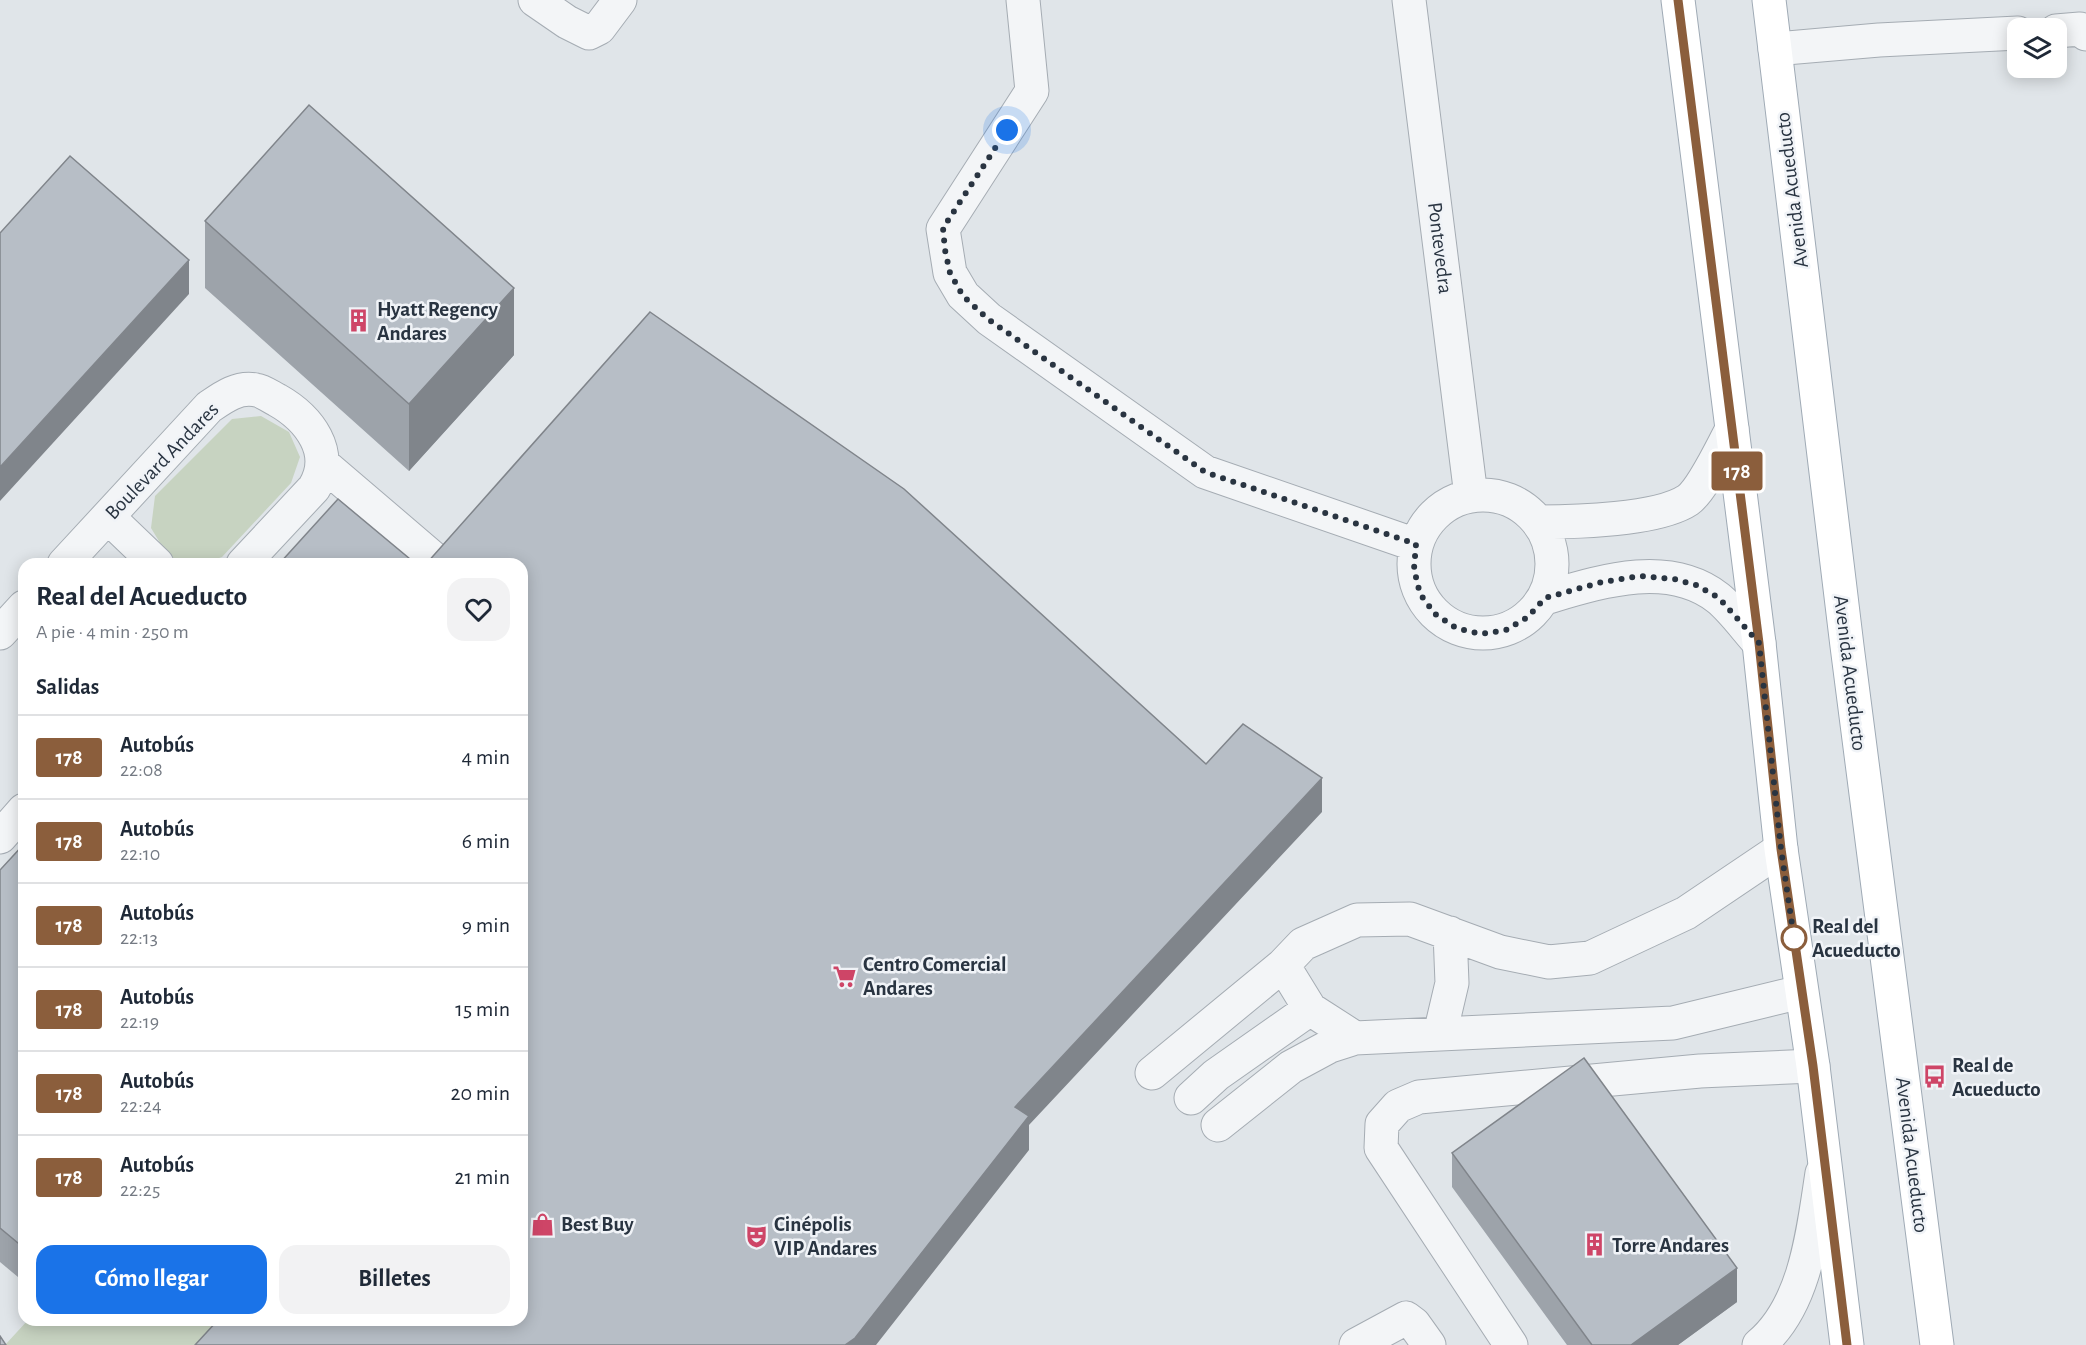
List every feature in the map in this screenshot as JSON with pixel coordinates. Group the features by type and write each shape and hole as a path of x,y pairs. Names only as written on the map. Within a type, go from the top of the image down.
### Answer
{"main road":[{"path":"1678,0 1759,643 1781,849 1813,1066 1847,1345"},
{"name":"Avenida Acueducto","path":"1769,0 1846,646 1937,1345"}],"street":[{"path":"535,0 567,22 589,33 599,28 620,0"},
{"path":"1023,0 1032,91 943,228 950,273 963,296 988,319 1205,472 1416,544"},
{"name":"Pontevedra","path":"1409,0 1471,496"},
{"path":"2067,31 2080,30 2086,34"},
{"path":"1775,49 1879,40 2007,34"},
{"name":"Boulevard Andares","path":"70,558 209,407 228,394 256,390 298,413 315,436 323,464"},
{"path":"1538,522 1578,523 1660,512 1689,499 1705,477 1732,429"},
{"path":"249,558 314,488 323,464 433,558"},
{"path":"1471,496 1497,496 1520,505 1538,522 1550,546 1552,572 1545,598 1528,617 1506,630 1481,634 1456,628 1435,614 1420,594 1414,569 1416,544 1424,526 1437,512 1453,501 1471,496"},
{"path":"108,517 151,558"},
{"path":"1545,598 1602,582 1641,576 1674,579 1696,585 1719,598 1759,643"},
{"path":"0,633 18,614"},
{"path":"0,837 18,817"},
{"path":"1152,1073 1283,965 1303,944 1357,920 1410,919 1500,952 1549,962 1590,958 1686,913 1781,849"},
{"path":"1440,1034 1452,983 1450,933"},
{"path":"1283,965 1310,1009 1355,1038"},
{"path":"1218,1125 1291,1066 1330,1046 1355,1038 1674,1023 1801,992"},
{"path":"1191,1098 1216,1075 1310,1009"},
{"path":"1511,1345 1381,1148 1382,1124 1398,1106 1430,1096 1700,1071 1813,1066"},
{"path":"1758,1345 1769,1336 1794,1299 1811,1239 1824,1162"},
{"path":"1356,1345 1406,1318 1414,1324 1430,1345"}],"green space":[{"path":"261,416 289,432 300,457 291,483 222,557 174,558 168,556 151,528 155,496 232,419"},
{"path":"22,1326 224,1326 235,1336 227,1345 5,1345"}],"building":[{"path":"309,105 514,288 409,404 205,221"},
{"path":"70,156 189,260 0,467 0,233"},
{"name":"Centro Comercial Andares","path":"650,312 904,489 1206,764 1243,724 1322,778 1015,1107 1029,1116 855,1338 845,1345 195,1345 212,1326 528,1326 528,558 431,558"},
{"path":"338,499 409,558 284,558"},
{"path":"18,850 18,1243 0,1228 0,870"},
{"name":"Torre Andares","path":"1584,1058 1737,1268 1631,1345 1592,1345 1452,1153"},
{"path":"0,1336 6,1345 0,1345"}],"bus line":[{"name":"178","path":"1678,0 1759,643 1781,849 1813,1066 1847,1345"}],"place":[{"name":"Hyatt Regency Andares","path":"359,321"},
{"name":"Real del Acueducto","path":"1794,938"},
{"name":"Centro Comercial Andares","path":"845,976"},
{"name":"Real de Acueducto","path":"1934,1077"},
{"name":"Best Buy","path":"543,1224"},
{"name":"Cinépolis VIP Andares","path":"756,1236"},
{"name":"Torre Andares","path":"1594,1245"}],"route":[{"path":"1007,130 943,228 950,273 963,296 988,319 1205,472 1416,544 1414,569 1420,594 1435,614 1456,628 1481,634 1506,630 1528,617 1545,598 1602,582 1641,576 1674,579 1696,585 1719,598 1759,643 1781,849 1794,938"}]}
